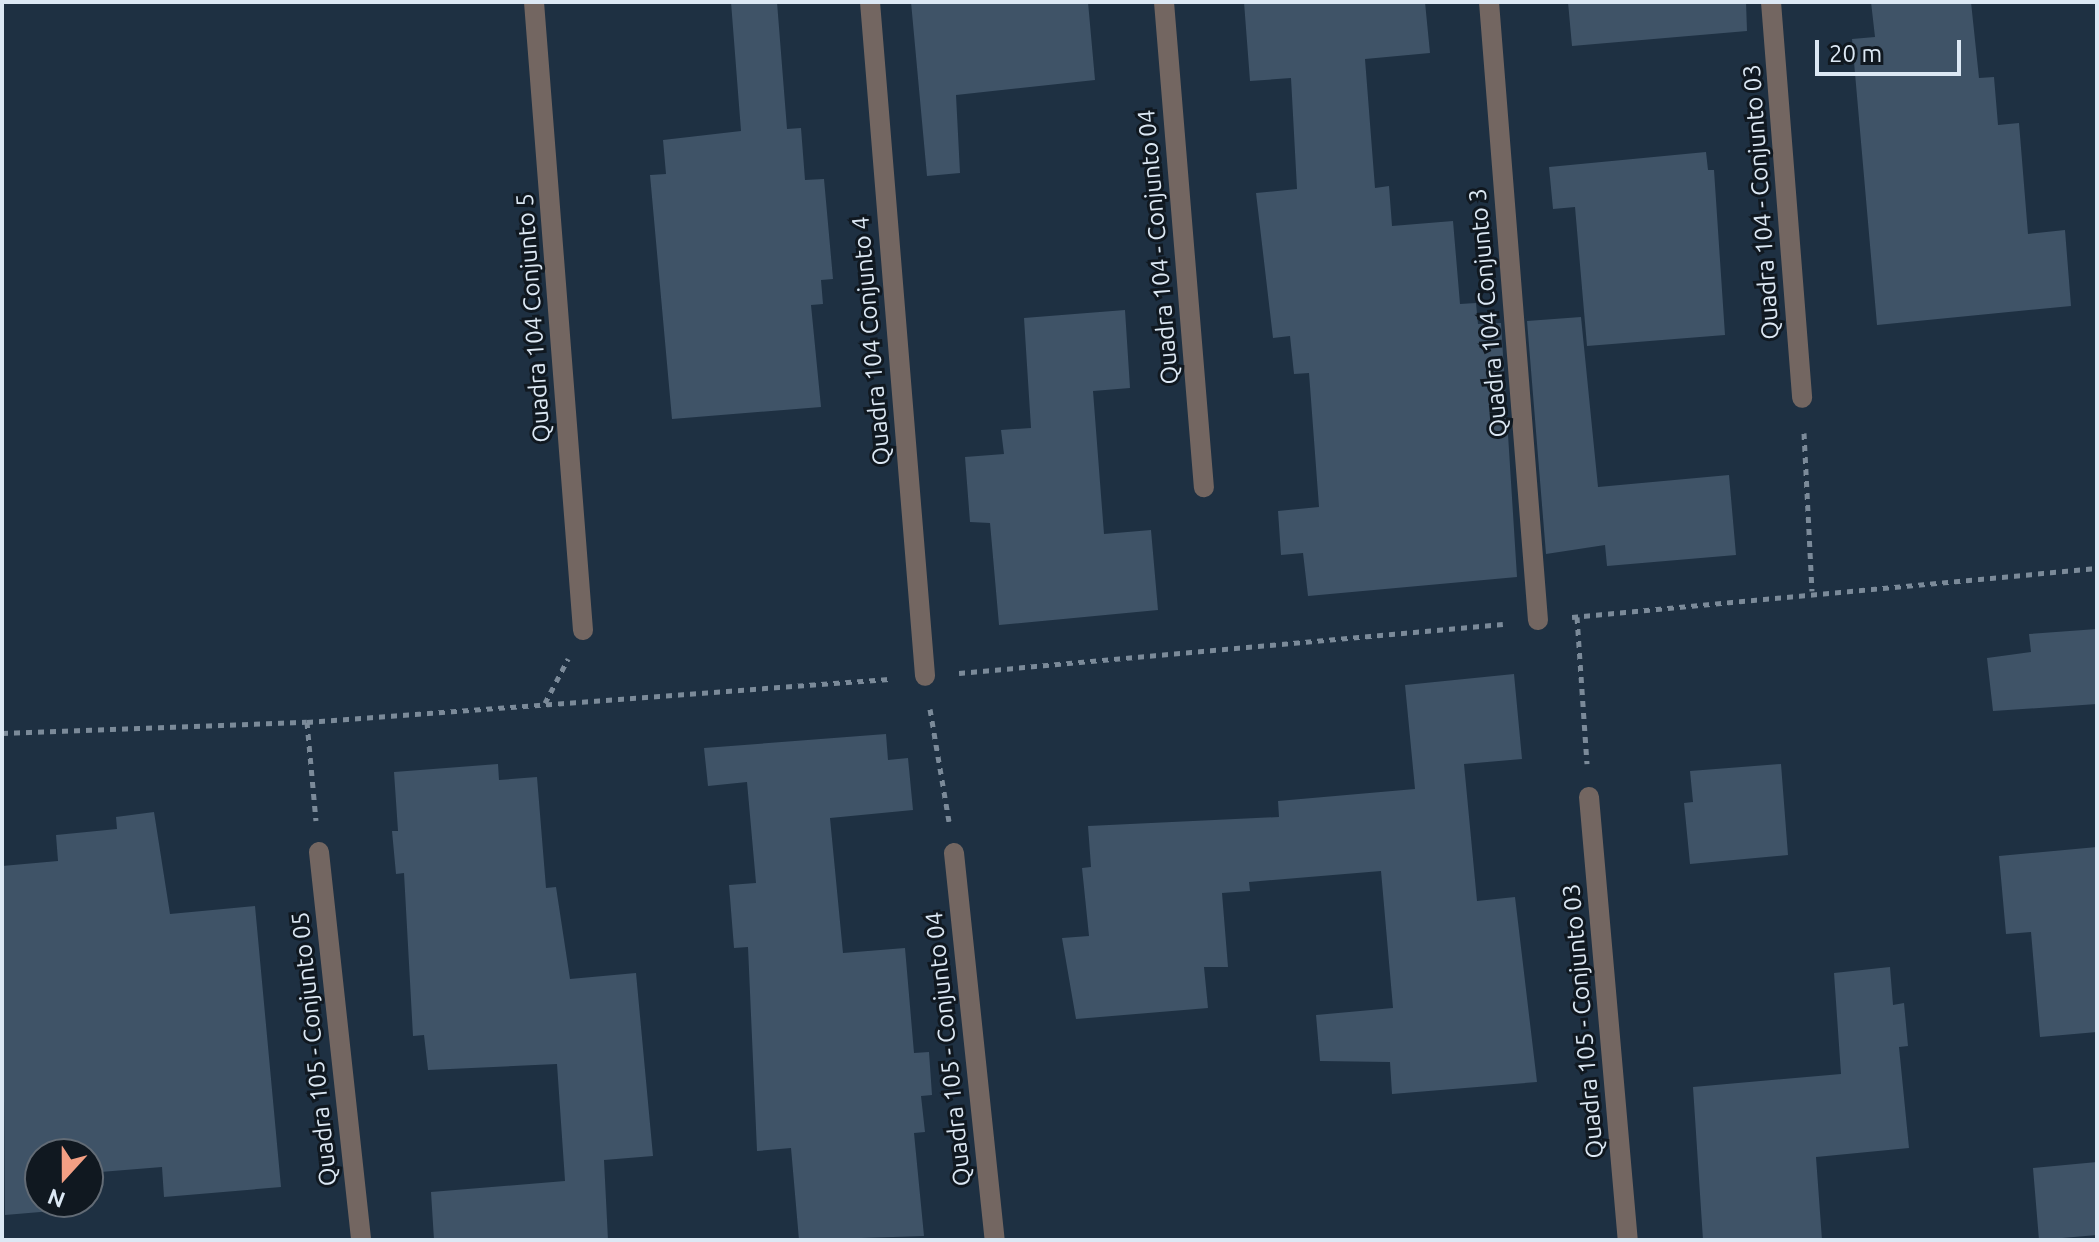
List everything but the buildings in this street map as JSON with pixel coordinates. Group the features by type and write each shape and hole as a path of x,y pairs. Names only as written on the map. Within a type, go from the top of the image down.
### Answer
{"street":[{"name":"Quadra 104 Conjunto 5","path":"534,2 583,630"},
{"name":"Quadra 104 Conjunto 4","path":"870,2 925,676"},
{"name":"Quadra 104 - Conjunto 04","path":"1164,2 1204,487"},
{"name":"Quadra 104 Conjunto 3","path":"1489,2 1538,620"},
{"name":"Quadra 104 - Conjunto 03","path":"1771,2 1802,398"},
{"name":"Quadra 105 - Conjunto 03","path":"1589,797 1628,1240"},
{"name":"Quadra 105 - Conjunto 05","path":"319,852 361,1240"},
{"name":"Quadra 105 - Conjunto 04","path":"954,853 995,1240"}],"path":[{"path":"1802,398 1812,591"},
{"path":"1577,617 1589,797"},
{"path":"545,704 583,630"},
{"path":"2,733 307,722 925,676 954,853"},
{"path":"307,722 319,852"}]}
